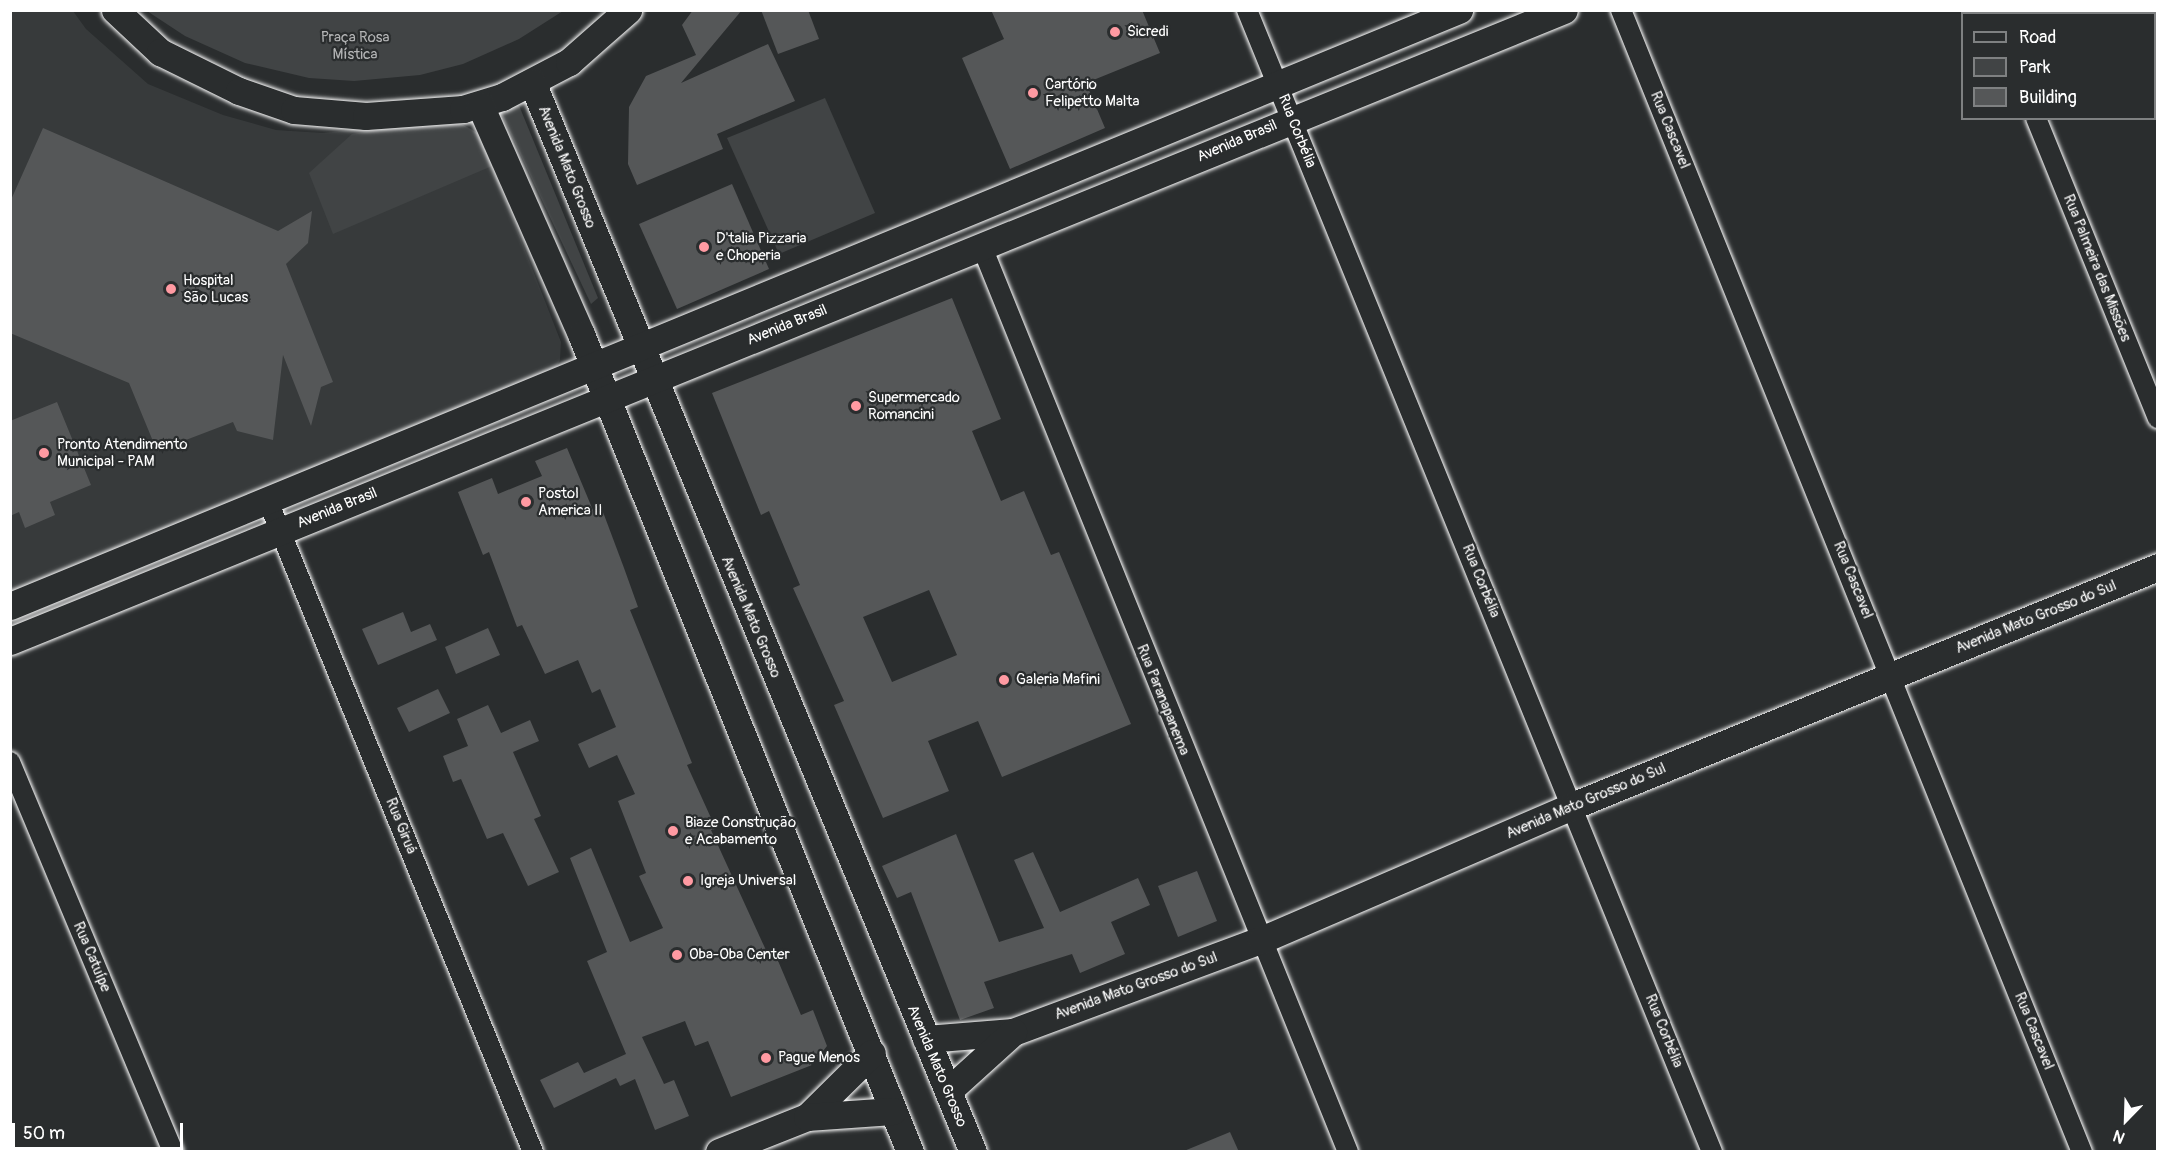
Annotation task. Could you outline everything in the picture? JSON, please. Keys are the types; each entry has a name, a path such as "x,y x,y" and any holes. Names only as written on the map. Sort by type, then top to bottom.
{"main road":[{"path":"115,10 160,52 240,91 294,110 366,116 480,105 532,82 569,62 628,10"},
{"path":"10,606 1459,10"},
{"name":"Avenida Brasil","path":"10,641 652,378 982,247 1293,118 1564,10"},
{"name":"Avenida Mato Grosso","path":"532,82 639,348 972,1152"},
{"path":"480,105 594,366 873,1053 910,1152"},
{"name":"Avenida Mato Grosso do Sul","path":"1013,1032 1261,940 1572,806 2157,567"},
{"path":"926,1039 1013,1032"},
{"path":"948,1091 1013,1032"},
{"path":"807,1117 873,1053"},
{"path":"718,1152 807,1117 893,1111"}],"street":[{"name":"Rua Corbélia","path":"1247,10 1713,1152"},
{"name":"Rua Cascavel","path":"1621,10 1892,676 2082,1152"},
{"name":"Rua Palmeira das Missões","path":"2037,120 2157,418"},
{"name":"Rua Paranapanema","path":"982,247 1348,1152"},
{"name":"Rua Giruá","path":"268,501 533,1152"},
{"name":"Rua Catuípe","path":"10,762 173,1152"}],"shaded area":[{"path":"11,11 73,11 86,29 148,84 223,115 276,130 322,133 441,121 468,127 477,133 492,166 561,342 560,360 556,367 11,593"}],"green space":[{"name":"Praça Rosa Mística","path":"147,11 563,11 519,39 463,64 420,75 354,81 309,78 245,63 185,36"},
{"path":"825,98 875,213 779,254 727,138"},
{"path":"518,103 598,298 591,304 499,109"},
{"path":"441,121 458,122 477,133 492,166 333,234 309,173 352,134"}],"building":[{"path":"693,10 742,10 681,83 768,44 795,101 717,134 723,149 637,185 628,164 629,107 646,76 696,55 682,25"},
{"path":"761,10 808,10 819,39 778,54"},
{"name":"Cartório Felipetto Malta","path":"991,10 1142,10 1160,53 1086,83 1105,128 1010,169 962,58 1004,39"},
{"name":"Hospital São Lucas","path":"43,128 278,231 312,211 308,243 286,264 333,382 321,387 311,426 283,355 273,440 237,431 233,422 157,451 129,383 10,333 10,202"},
{"name":"D'talia Pizzaria e Choperia","path":"732,184 769,269 677,309 639,224"},
{"path":"952,298 1001,419 972,431 1001,501 1024,491 1051,555 1059,552 1131,724 1002,777 978,721 928,741 949,791 883,818 834,705 844,701 793,588 800,585 769,511 761,515 712,393","holes":["929,590 957,655 892,682 863,617"]},
{"name":"Pronto Atendimento Municipal - PAM","path":"57,402 91,485 50,502 55,515 25,528 19,512 10,516 10,421"},
{"path":"567,448 595,515 603,512 638,607 630,610 692,763 687,765 716,829 711,830 770,959 776,956 801,1015 813,1010 827,1046 812,1065 731,1097 708,1041 695,1046 685,1021 642,1037 664,1084 674,1080 689,1116 655,1130 635,1079 620,1086 616,1078 554,1108 540,1080 578,1062 584,1073 626,1054 587,961 607,952 570,858 591,848 630,942 663,928 639,876 646,873 618,801 635,794 617,755 589,768 578,744 616,727 600,689 592,693 578,660 545,674 522,625 517,627 489,552 483,555 458,492 492,478 498,494 542,476 535,461"},
{"path":"403,612 411,632 430,624 437,640 378,665 362,629"},
{"path":"488,628 500,655 456,674 445,647"},
{"path":"438,689 450,713 409,732 397,708"},
{"path":"488,705 501,733 530,720 539,741 513,752 541,816 534,819 559,872 528,886 503,833 487,839 461,779 453,782 443,756 468,746 457,719"},
{"path":"956,834 999,942 1044,928 1014,860 1033,852 1060,912 1138,878 1150,905 1111,922 1125,954 1080,973 1072,954 984,982 994,1008 960,1020 911,892 897,898 882,866"},
{"path":"1197,871 1217,921 1178,937 1158,886"},
{"path":"1230,1132 1239,1152 1184,1152 1184,1151"}],"place":[{"name":"Sicredi","path":"1115,32"},
{"name":"Cartório Felipetto Malta","path":"1033,93"},
{"name":"D'talia Pizzaria e Choperia","path":"704,247"},
{"name":"Hospital São Lucas","path":"171,289"},
{"name":"Supermercado Romancini","path":"856,406"},
{"name":"Pronto Atendimento Municipal - PAM","path":"44,453"},
{"name":"Postol America II","path":"526,502"},
{"name":"Galeria Mafini","path":"1004,680"},
{"name":"Biaze Construção e Acabamento","path":"673,831"},
{"name":"Igreja Universal","path":"688,881"},
{"name":"Oba-Oba Center","path":"677,955"},
{"name":"Pague Menos","path":"766,1058"}]}
